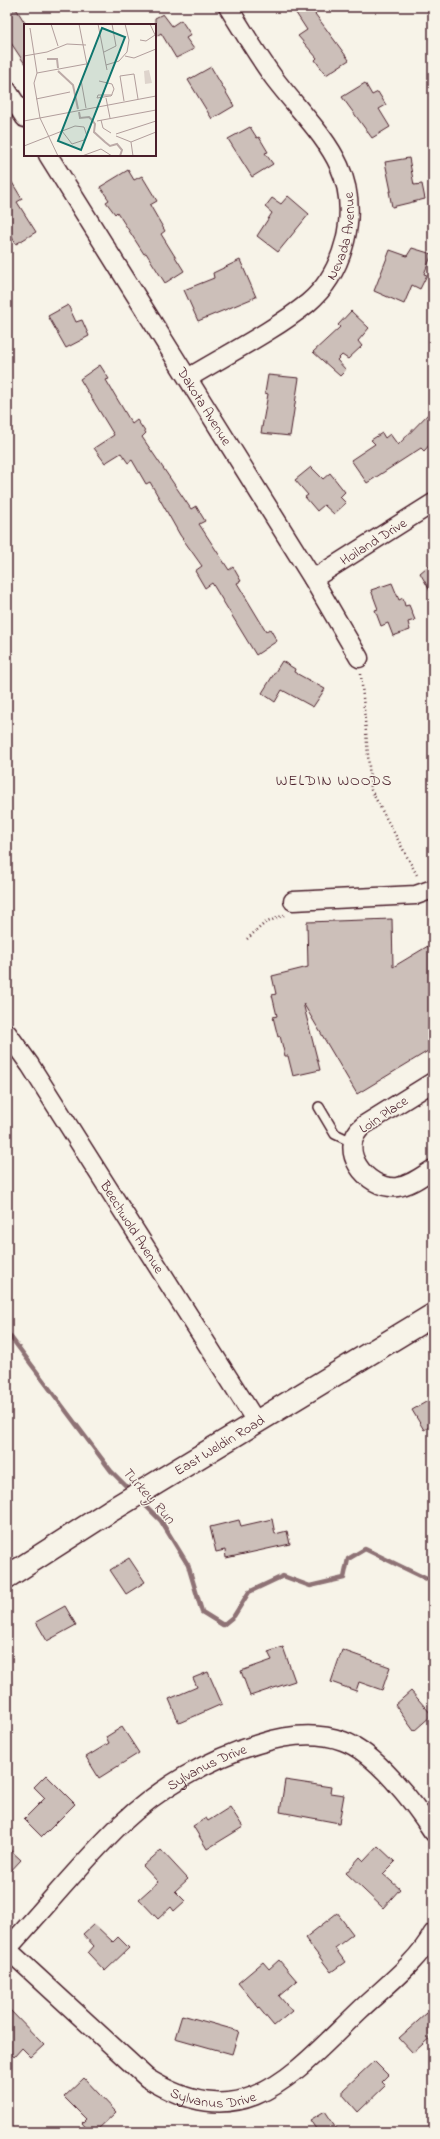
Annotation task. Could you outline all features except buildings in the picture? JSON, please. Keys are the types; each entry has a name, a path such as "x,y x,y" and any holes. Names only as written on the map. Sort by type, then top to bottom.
{"street":[{"name":"Nevada Avenue","path":"188,378 293,314 324,287 342,253 350,209 346,180 337,159 322,137 274,78 228,7"},
{"path":"7,90 24,116"},
{"name":"Dakota Avenue","path":"49,156 313,579 359,658"},
{"name":"Hoiland Drive","path":"313,579 433,503"},
{"path":"291,907 430,891"},
{"name":"Beechwold Avenue","path":"7,1033 30,1065 257,1423"},
{"name":"Loin Place","path":"433,1082 364,1125 355,1132 352,1142 352,1153 363,1173 373,1182 384,1186 396,1187 410,1184 433,1169"},
{"name":"East Weldin Road","path":"7,1577 110,1511 159,1483 433,1314"},
{"name":"Sylvanus Drive","path":"433,1832 421,1814 386,1772 369,1757 345,1741 321,1735 295,1735 269,1740 232,1752 187,1775 146,1803 121,1824 7,1949 147,2078 168,2092 184,2099 204,2104 224,2104 243,2102 259,2096 288,2079 404,1969 422,1950 433,1933"}],"lane":[{"path":"318,1107 335,1134 352,1142"}],"path":[{"path":"359,658 371,790 430,891"},
{"path":"247,938 265,923 291,907"}],"waterway":[{"name":"Turkey Run","path":"7,1332 111,1471 131,1491"},
{"name":"Turkey Run","path":"139,1499 161,1521 188,1565 202,1612 223,1625 234,1616 249,1592 283,1576 310,1586 344,1578 348,1559 365,1549 433,1582"}],"district":[{"name":"WELDIN WOODS","path":"334,780"}]}
